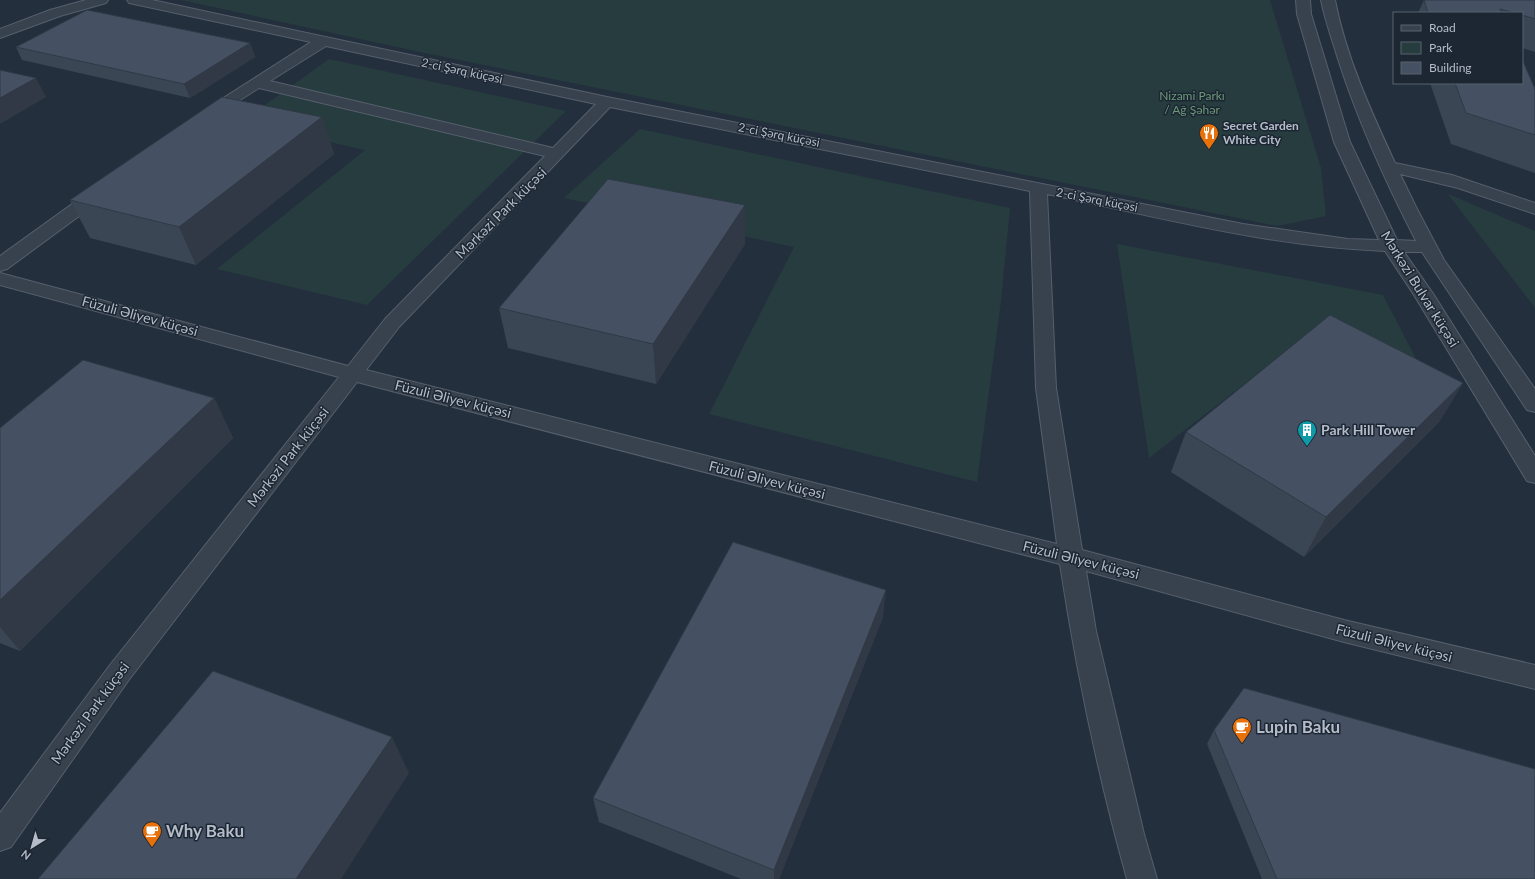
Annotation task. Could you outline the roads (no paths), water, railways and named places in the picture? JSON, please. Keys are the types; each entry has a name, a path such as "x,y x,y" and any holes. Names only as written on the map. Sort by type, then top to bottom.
{"street":[{"path":"0,34 55,13 101,0"},
{"name":"2-ci Şərq küçəsi","path":"134,0 323,42 608,102 924,164 1243,230 1348,244 1429,247"},
{"name":"Mərkəzi Bulvar küçəsi","path":"1303,0 1304,14 1342,142 1368,193 1372,206 1391,246 1424,295 1535,475"},
{"name":"Mərkəzi Bulvar küçəsi","path":"1328,0 1331,16 1358,98 1408,209 1435,260 1535,405"},
{"path":"193,125 323,42"},
{"path":"258,83 558,154"},
{"name":"Mərkəzi Park küçəsi","path":"0,838 119,673 392,323 608,102"},
{"path":"1390,167 1425,172 1455,180 1535,209"},
{"path":"0,265 109,186"},
{"path":"1038,188 1046,388 1071,557 1083,631 1130,834 1142,879"},
{"name":"Füzuli Əliyev küçəsi","path":"0,279 353,374 1071,557 1344,631 1535,677"}],"place":[{"name":"Secret Garden White City","path":"1209,150"},
{"name":"Park Hill Tower","path":"1307,447"},
{"name":"Lupin Baku","path":"1242,744"},
{"name":"Why Baku","path":"152,848"}],"park label":[{"name":"Nizami Parkı / Ağ Şəhər","path":"1192,103"}]}
